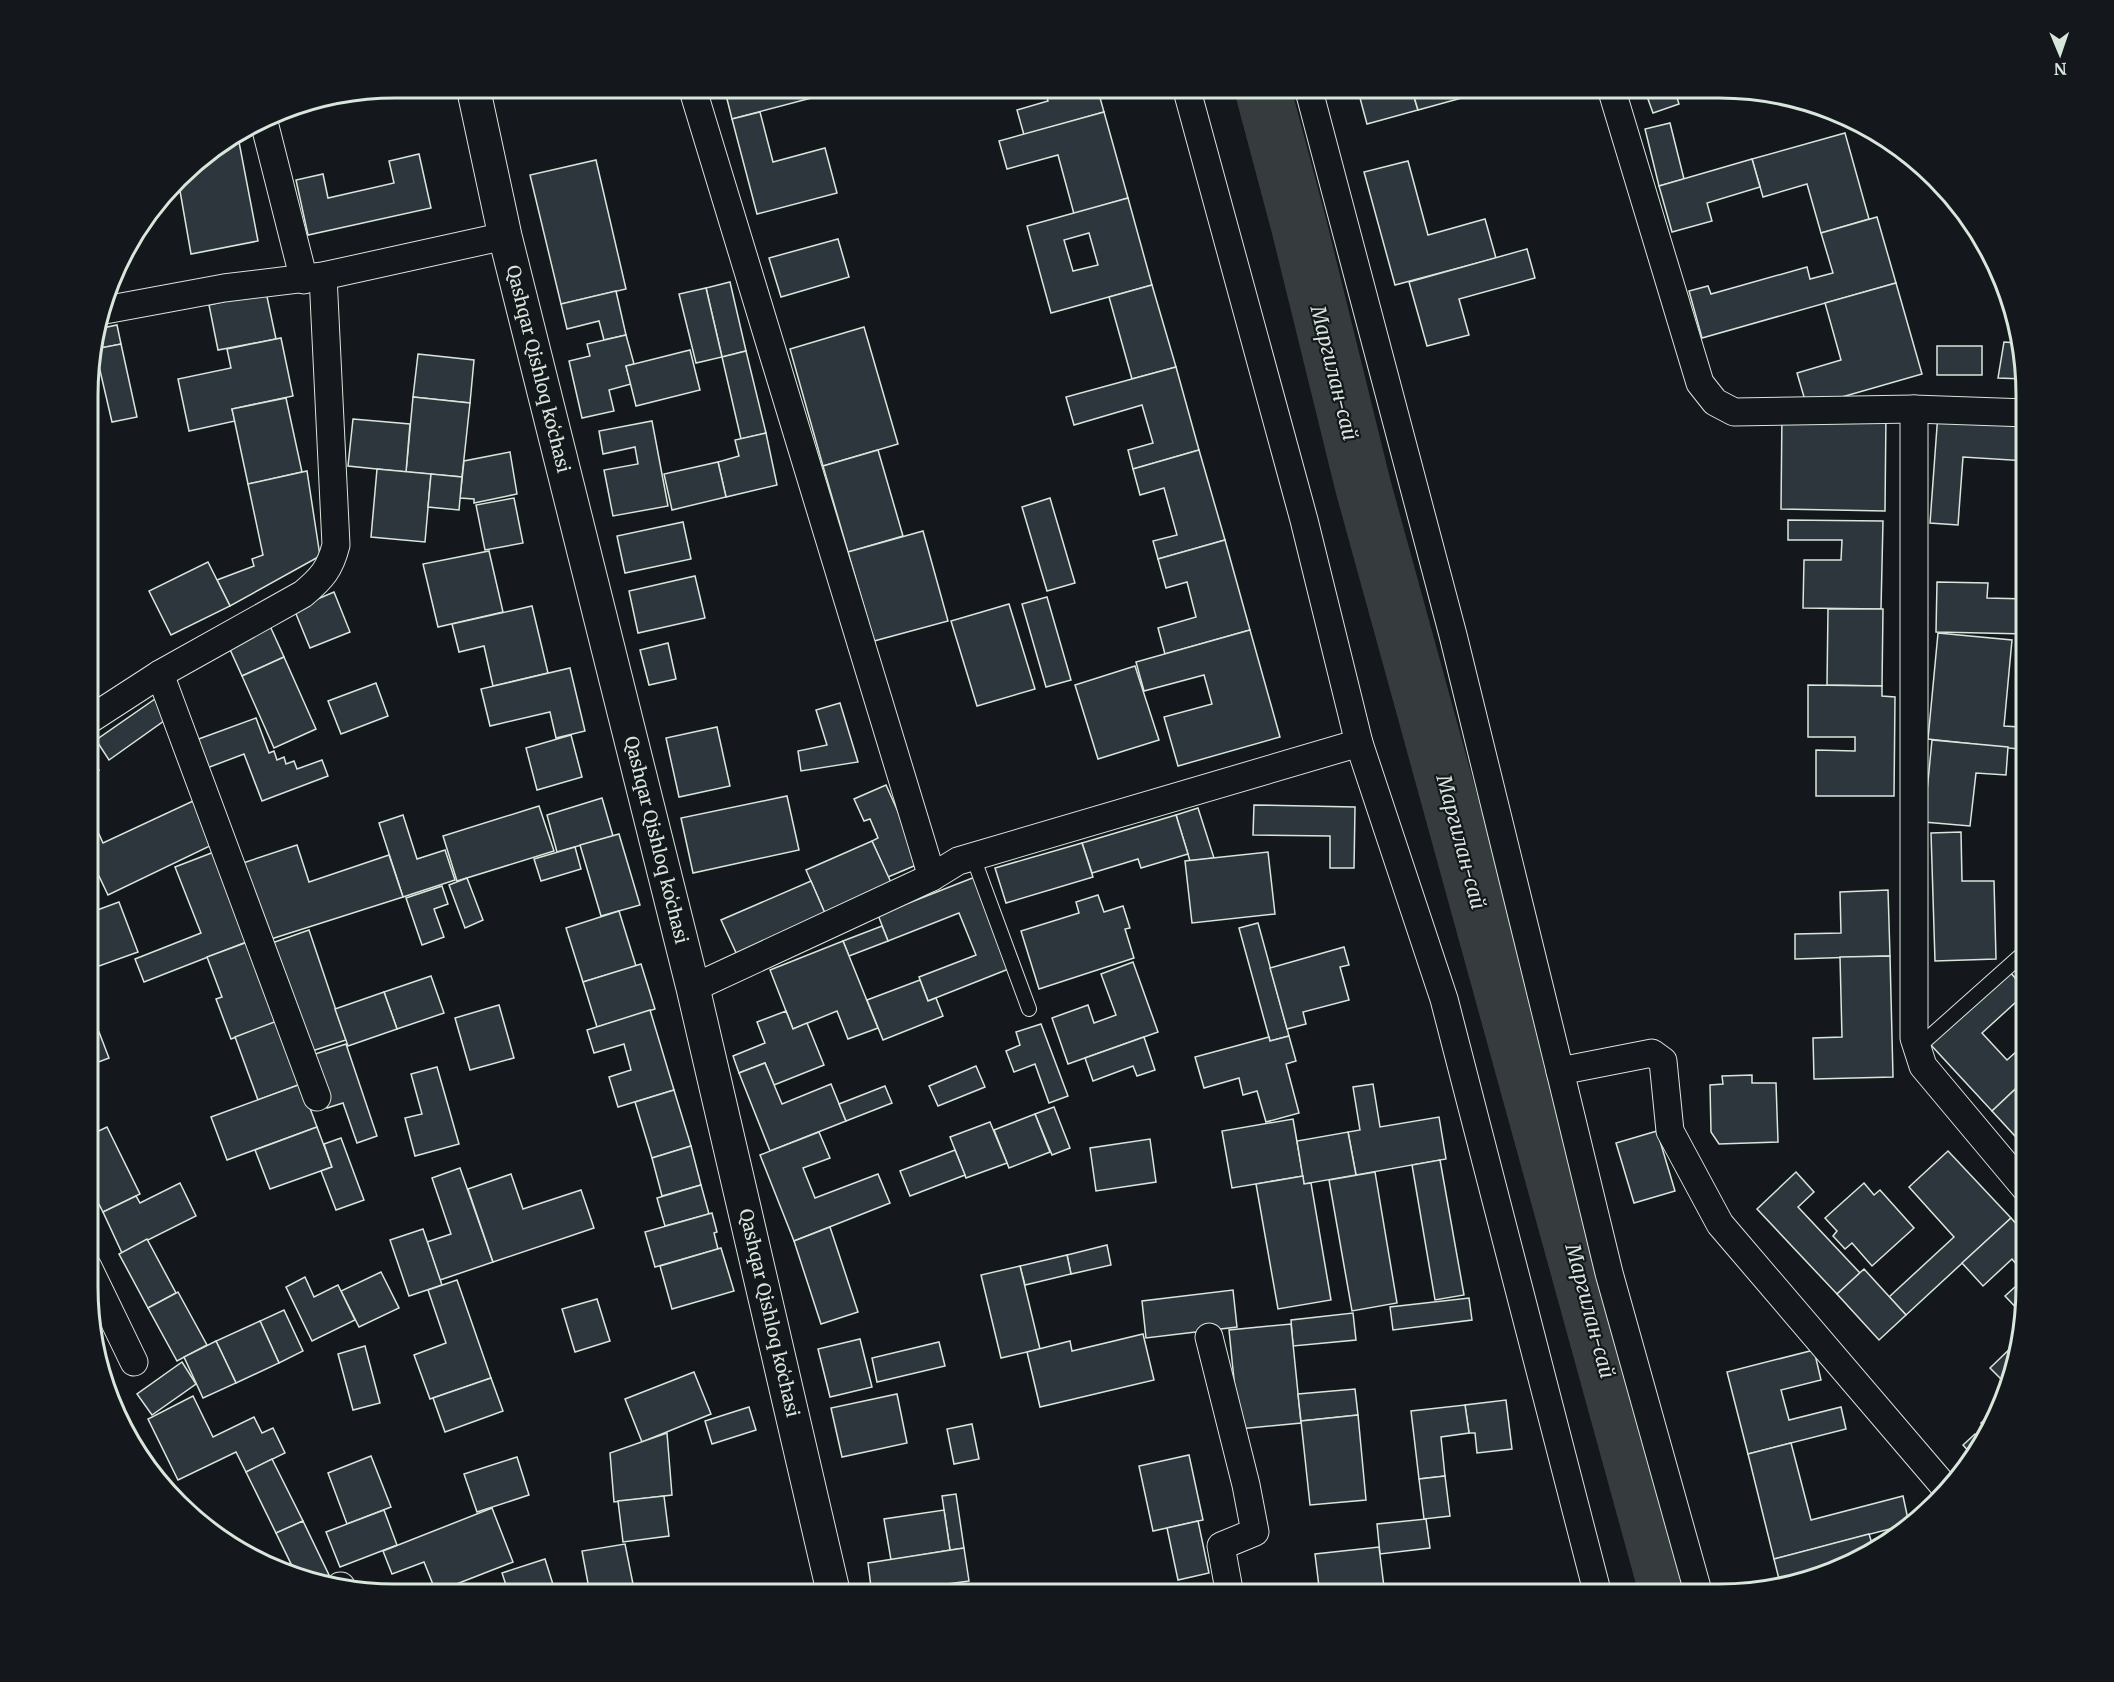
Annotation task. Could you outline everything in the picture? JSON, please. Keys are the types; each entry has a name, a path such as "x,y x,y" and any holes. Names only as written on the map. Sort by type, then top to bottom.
{"main road":[{"name":"Qashqar Qishloq koʻchasi","path":"475,97 505,237 693,988 831,1584"}],"street":[{"path":"695,97 932,877"},
{"path":"1189,97 1304,520 1359,743 1444,999 1596,1584"},
{"path":"1311,97 1453,635 1609,1273 1695,1584"},
{"path":"1614,97 1701,383 1715,402 1734,412 1914,409 2016,412"},
{"path":"98,714 160,674 303,594 320,580 331,564 336,545 313,278 266,127"},
{"path":"110,309 224,288 313,278 505,237"},
{"path":"1914,409 1914,1038 1923,1066 2016,1177"},
{"path":"160,674 317,1097"},
{"path":"693,988 932,877 958,861 1359,743"},
{"path":"1560,1071 1652,1053 1663,1061 1670,1131 1720,1224 1942,1484"},
{"path":"98,1288 134,1362"},
{"path":"1209,1337 1246,1485 1255,1532 1221,1546 1228,1584"}],"lane":[{"path":"973,856 1029,1009"},
{"path":"1917,1048 2016,960"}],"building":[{"path":"726,97 815,97 732,119"},
{"path":"1047,97 1100,97 1104,112 1024,135 1017,110 1048,101"},
{"path":"1360,97 1414,97 1418,110 1367,124"},
{"path":"1414,97 1465,97 1418,110"},
{"path":"1647,97 1677,97 1679,104 1653,113"},
{"path":"760,112 773,162 825,148 837,193 757,214 732,119"},
{"path":"1104,112 1128,198 1074,214 1058,155 1007,169 999,141"},
{"path":"1670,123 1684,179 1659,186 1645,129"},
{"path":"1845,133 1869,219 1821,233 1807,184 1763,197 1752,159"},
{"path":"239,142 258,241 191,254 180,190 199,171"},
{"path":"419,154 431,208 308,235 296,180 323,174 328,198 394,183 389,161"},
{"path":"1752,159 1760,187 1707,203 1712,221 1672,232 1659,186"},
{"path":"596,160 626,289 561,304 530,175"},
{"path":"1408,161 1428,235 1485,219 1496,258 1395,285 1364,172"},
{"path":"1128,198 1152,285 1051,313 1027,226","holes":["1089,233 1098,265 1073,271 1064,240"]},
{"path":"1877,217 1896,283 1702,338 1689,291 1708,286 1711,294 1807,267 1810,279 1833,273 1821,233"},
{"path":"838,239 849,277 781,297 769,258"},
{"path":"1527,249 1535,278 1459,299 1469,335 1427,346 1409,282"},
{"path":"730,282 746,351 722,357 706,288"},
{"path":"1896,283 1922,374 1807,407 1797,373 1841,360 1825,303"},
{"path":"1152,285 1176,367 1132,379 1109,297"},
{"path":"706,288 722,357 696,363 679,294"},
{"path":"616,291 626,335 604,340 599,321 567,329 561,304"},
{"path":"266,292 276,339 218,350 209,305"},
{"path":"117,325 121,344 101,348 106,327"},
{"path":"864,327 898,444 823,466 790,349"},
{"path":"626,335 634,364 626,366 631,384 609,390 614,411 582,418 569,361 590,356 587,344"},
{"path":"281,338 293,396 232,409 235,421 189,431 178,379 231,368 227,349"},
{"path":"2004,342 2012,343 2016,379 1998,378"},
{"path":"121,344 137,417 112,422 99,366 101,348"},
{"path":"1937,346 1982,346 1982,375 1937,375"},
{"path":"690,350 700,390 636,406 626,366"},
{"path":"746,351 766,433 741,439 722,357"},
{"path":"418,354 474,360 470,403 413,397"},
{"path":"1176,367 1199,450 1133,469 1128,450 1153,443 1142,405 1074,425 1066,397"},
{"path":"413,397 470,403 462,477 406,472"},
{"path":"286,398 302,472 248,484 232,409"},
{"path":"1782,412 1886,413 1885,511 1781,509"},
{"path":"1938,413 2016,418 2016,460 1963,457 1958,525 1930,523"},
{"path":"353,419 410,424 406,472 348,466"},
{"path":"652,421 668,506 613,516 604,470 638,464 635,447 603,454 599,431"},
{"path":"766,433 777,485 726,497 718,462 739,456 735,440"},
{"path":"878,450 903,536 848,552 823,466"},
{"path":"1199,450 1225,540 1158,559 1153,541 1177,535 1164,488 1140,495 1133,469"},
{"path":"510,452 517,494 474,503 474,499 460,498 464,461"},
{"path":"718,462 726,497 672,510 664,474"},
{"path":"377,469 431,474 425,542 371,537"},
{"path":"307,471 320,556 230,606 217,580 254,566 252,559 263,555 248,484"},
{"path":"431,474 462,477 459,510 428,507"},
{"path":"514,498 523,543 485,550 476,505"},
{"path":"1050,498 1075,583 1047,591 1022,507"},
{"path":"1788,520 1883,521 1881,609 1803,608 1804,560 1841,560 1842,540 1788,540"},
{"path":"683,522 691,559 625,573 617,536"},
{"path":"923,531 948,621 874,641 848,552"},
{"path":"1225,540 1250,630 1165,654 1158,628 1196,617 1187,582 1166,588 1158,559"},
{"path":"489,551 503,612 438,627 423,564"},
{"path":"208,562 230,606 171,635 149,591"},
{"path":"695,576 705,618 638,633 629,591"},
{"path":"1937,582 1988,583 1987,598 2016,599 2016,634 1936,632"},
{"path":"334,592 350,632 310,648 294,609"},
{"path":"1047,597 1071,680 1046,687 1022,604"},
{"path":"1009,604 1035,689 977,706 951,621"},
{"path":"532,606 548,673 493,686 484,646 459,652 452,624"},
{"path":"1828,609 1883,609 1882,686 1827,685"},
{"path":"270,626 284,657 242,676 228,645"},
{"path":"1250,630 1280,737 1178,766 1164,717 1212,704 1204,675 1144,691 1136,662"},
{"path":"1938,633 2012,640 2004,726 2016,727 2016,749 1928,739"},
{"path":"668,643 676,679 649,685 640,650"},
{"path":"284,657 316,729 274,748 242,676"},
{"path":"1135,666 1159,740 1098,759 1075,685"},
{"path":"570,668 585,731 556,738 550,712 490,726 481,689"},
{"path":"376,683 388,716 341,734 328,701"},
{"path":"1808,685 1882,686 1882,696 1895,697 1894,796 1816,796 1816,750 1855,751 1855,737 1808,737"},
{"path":"155,699 168,718 109,760 98,743 98,739"},
{"path":"840,703 858,762 801,771 798,751 827,745 816,710"},
{"path":"256,718 269,753 274,751 277,760 284,757 286,764 294,761 297,769 322,760 328,776 262,801 244,754 207,768 196,740"},
{"path":"717,727 730,786 679,797 666,738"},
{"path":"571,735 582,777 537,790 526,748"},
{"path":"1932,740 2008,747 2006,775 1976,773 1970,826 1924,822"},
{"path":"886,785 921,863 888,877 872,841 878,838 870,819 864,821 854,799"},
{"path":"787,796 799,850 693,873 681,818"},
{"path":"602,798 613,836 557,852 547,815"},
{"path":"193,801 214,844 108,895 98,874 98,832 103,843"},
{"path":"1254,805 1355,807 1354,868 1330,868 1330,836 1253,835"},
{"path":"539,806 554,851 457,881 443,836"},
{"path":"1198,808 1214,858 1190,861 1176,815"},
{"path":"403,815 417,859 445,850 455,880 403,897 379,823"},
{"path":"1176,815 1188,854 1141,868 1138,859 1092,873 1082,843"},
{"path":"1961,832 1962,881 1994,881 1996,959 1935,961 1931,833"},
{"path":"619,834 640,905 601,916 580,845"},
{"path":"872,841 894,889 827,918 806,870"},
{"path":"1082,843 1093,877 1006,903 995,868"},
{"path":"297,845 309,882 389,855 403,897 268,940 243,863"},
{"path":"575,847 581,869 541,881 534,859"},
{"path":"214,852 249,941 144,982 135,959 201,933 175,867"},
{"path":"1268,852 1275,914 1192,923 1185,861"},
{"path":"975,877 1011,968 928,1001 919,977 976,955 959,913 888,941 878,915"},
{"path":"467,878 483,920 465,928 449,885"},
{"path":"811,881 827,918 738,957 721,920"},
{"path":"442,886 448,904 434,909 444,937 422,945 406,898"},
{"path":"1888,890 1890,956 1795,959 1795,934 1841,933 1840,892"},
{"path":"1098,895 1104,912 1123,906 1130,928 1125,929 1134,958 1039,989 1021,931 1079,913 1076,902"},
{"path":"119,902 138,952 98,966 98,910"},
{"path":"619,911 636,966 583,982 566,928"},
{"path":"1258,923 1289,1036 1270,1041 1239,928"},
{"path":"882,926 888,941 849,956 843,941"},
{"path":"309,930 346,1040 312,1051 269,944"},
{"path":"253,940 283,1020 231,1039 216,999 222,997 207,957"},
{"path":"843,941 878,1028 848,1039 837,1011 793,1029 770,970"},
{"path":"1344,947 1349,965 1340,967 1349,1000 1303,1012 1306,1024 1287,1029 1270,968"},
{"path":"1890,956 1893,1077 1814,1079 1813,1038 1842,1037 1840,957"},
{"path":"1133,962 1158,1032 1068,1064 1052,1018 1088,1005 1094,1023 1116,1015 1101,974"},
{"path":"641,964 655,1009 597,1027 583,982"},
{"path":"2010,972 2016,979 2016,1002 1982,1033 2007,1060 2016,1052 2016,1088 1992,1111 1930,1044"},
{"path":"431,976 444,1013 397,1029 384,992"},
{"path":"920,980 928,1001 936,998 943,1016 883,1040 867,1000"},
{"path":"384,992 397,1029 348,1046 335,1009"},
{"path":"499,1005 514,1058 470,1070 455,1018"},
{"path":"650,1010 674,1090 618,1107 609,1077 631,1070 624,1044 594,1053 587,1030"},
{"path":"786,1011 793,1029 807,1023 824,1065 774,1085 765,1063 739,1073 733,1056 765,1043 757,1022"},
{"path":"277,1021 301,1084 258,1100 235,1037"},
{"path":"1041,1024 1068,1096 1049,1103 1035,1064 1014,1072 1006,1051 1020,1045 1016,1032"},
{"path":"98,1032 109,1058 98,1062"},
{"path":"1289,1036 1296,1061 1286,1064 1299,1113 1266,1122 1257,1091 1243,1095 1239,1078 1204,1088 1195,1057 1269,1037 1270,1041"},
{"path":"1144,1037 1155,1070 1137,1076 1133,1066 1093,1081 1085,1058"},
{"path":"346,1044 377,1136 357,1143 343,1103 327,1108 309,1056"},
{"path":"765,1063 782,1104 831,1084 846,1121 770,1151 739,1073"},
{"path":"976,1066 985,1087 938,1106 929,1086"},
{"path":"437,1067 459,1144 415,1156 405,1118 422,1114 411,1074"},
{"path":"1752,1075 1752,1083 1776,1083 1778,1142 1719,1144 1711,1132 1710,1085 1723,1084 1722,1076"},
{"path":"301,1084 317,1127 227,1160 211,1117"},
{"path":"1373,1084 1380,1127 1439,1117 1446,1159 1356,1175 1348,1132 1360,1130 1353,1087"},
{"path":"885,1086 892,1103 846,1121 839,1104"},
{"path":"2016,1088 2016,1137 1992,1111"},
{"path":"674,1090 691,1146 652,1158 635,1102"},
{"path":"1054,1107 1070,1148 1052,1155 1035,1114"},
{"path":"1035,1114 1050,1152 1009,1168 994,1130"},
{"path":"1293,1119 1303,1176 1232,1188 1222,1131"},
{"path":"990,1122 1007,1163 966,1178 950,1137"},
{"path":"107,1127 140,1194 103,1212 98,1202 98,1131"},
{"path":"317,1127 332,1167 270,1189 255,1150"},
{"path":"1657,1131 1675,1191 1634,1203 1616,1143"},
{"path":"819,1132 830,1158 803,1168 815,1198 878,1174 890,1203 794,1241 760,1155"},
{"path":"1348,1132 1356,1175 1304,1184 1297,1141"},
{"path":"341,1138 364,1200 336,1210 321,1171 332,1167 324,1144"},
{"path":"1150,1139 1156,1182 1096,1191 1090,1148"},
{"path":"691,1146 701,1185 662,1196 652,1158"},
{"path":"955,1150 965,1175 910,1196 900,1171"},
{"path":"1948,1151 2011,1218 1906,1315 1889,1297 1954,1237 1909,1187"},
{"path":"1440,1160 1464,1295 1435,1300 1412,1165"},
{"path":"460,1168 493,1262 440,1280 427,1242 451,1234 432,1178"},
{"path":"1375,1172 1397,1303 1352,1311 1329,1180"},
{"path":"1796,1172 1814,1192 1798,1207 1860,1273 1837,1294 1757,1209"},
{"path":"511,1174 523,1209 581,1190 594,1228 493,1262 468,1189"},
{"path":"1303,1176 1304,1184 1311,1183 1331,1300 1278,1309 1256,1184"},
{"path":"180,1183 196,1216 122,1253 103,1212 136,1196 140,1203"},
{"path":"1864,1183 1874,1195 1880,1190 1914,1228 1872,1266 1852,1243 1845,1249 1833,1236 1837,1231 1825,1218"},
{"path":"701,1185 709,1214 665,1226 657,1198"},
{"path":"712,1213 717,1232 714,1233 718,1249 655,1267 645,1232"},
{"path":"2011,1218 2016,1224 2016,1264 2012,1259 1983,1286 1962,1263"},
{"path":"830,1227 858,1312 821,1324 794,1241"},
{"path":"423,1229 442,1285 409,1296 390,1240"},
{"path":"147,1239 176,1293 148,1308 119,1254"},
{"path":"1107,1245 1111,1265 1071,1274 1067,1255"},
{"path":"721,1248 734,1291 672,1309 660,1266"},
{"path":"1067,1255 1071,1274 1025,1285 1020,1266"},
{"path":"1020,1266 1040,1349 1001,1358 981,1275"},
{"path":"1864,1269 1906,1315 1879,1340 1837,1294"},
{"path":"381,1272 399,1308 359,1327 341,1291"},
{"path":"305,1277 314,1297 338,1285 355,1320 312,1341 286,1287"},
{"path":"457,1280 491,1378 430,1399 414,1355 446,1343 428,1290"},
{"path":"2016,1286 2016,1308 2005,1296"},
{"path":"1233,1290 1237,1327 1146,1338 1142,1301"},
{"path":"178,1292 207,1345 177,1361 148,1308"},
{"path":"1469,1298 1472,1320 1393,1330 1390,1307"},
{"path":"597,1299 610,1341 575,1352 562,1309"},
{"path":"284,1310 303,1351 279,1363 260,1321"},
{"path":"1353,1313 1356,1340 1293,1346 1291,1320"},
{"path":"260,1321 279,1363 236,1383 216,1341"},
{"path":"1291,1324 1301,1423 1239,1429 1229,1330"},
{"path":"1143,1334 1154,1380 1040,1407 1027,1352 1070,1341 1072,1351"},
{"path":"860,1339 872,1387 830,1397 818,1349"},
{"path":"216,1341 236,1383 203,1398 184,1357"},
{"path":"939,1342 945,1366 877,1382 872,1358"},
{"path":"365,1346 380,1403 353,1410 338,1354"},
{"path":"2010,1349 2002,1380 1990,1368"},
{"path":"1814,1350 1821,1380 1781,1390 1789,1420 1841,1407 1846,1429 1748,1454 1727,1372"},
{"path":"182,1362 196,1384 152,1415 137,1394"},
{"path":"694,1372 711,1414 642,1442 625,1399"},
{"path":"491,1378 503,1411 445,1432 433,1398"},
{"path":"1355,1389 1358,1415 1301,1421 1298,1394"},
{"path":"897,1394 907,1443 842,1457 831,1408"},
{"path":"193,1396 213,1437 254,1417 262,1433 273,1428 285,1453 246,1472 236,1452 178,1480 148,1419"},
{"path":"1506,1400 1512,1449 1477,1453 1475,1433 1469,1433 1465,1405"},
{"path":"1465,1405 1469,1433 1441,1437 1445,1476 1419,1479 1411,1411"},
{"path":"749,1407 756,1430 712,1444 705,1421"},
{"path":"1358,1415 1366,1500 1310,1505 1301,1421"},
{"path":"972,1424 979,1459 954,1464 947,1429"},
{"path":"667,1433 672,1495 614,1502 610,1453"},
{"path":"1975,1434 1977,1436 1967,1450 1963,1445"},
{"path":"1791,1443 1811,1520 1903,1496 1908,1517 1892,1528 1774,1559 1748,1454"},
{"path":"1189,1455 1203,1520 1153,1531 1139,1466"},
{"path":"371,1456 391,1507 347,1524 328,1473"},
{"path":"517,1457 529,1495 477,1512 464,1474"},
{"path":"272,1459 303,1521 276,1533 246,1472"},
{"path":"1445,1476 1450,1516 1424,1519 1419,1479"},
{"path":"956,1494 964,1548 950,1550 942,1496"},
{"path":"664,1496 669,1536 623,1542 618,1501"},
{"path":"492,1508 513,1562 457,1584 433,1584 424,1562 392,1574 383,1551"},
{"path":"384,1510 397,1545 340,1567 326,1532"},
{"path":"944,1510 950,1550 891,1560 884,1519"},
{"path":"1426,1519 1430,1548 1380,1554 1377,1524"},
{"path":"303,1521 329,1575 292,1566 276,1533"},
{"path":"1198,1521 1209,1573 1178,1580 1167,1528"},
{"path":"1869,1534 1872,1542 1815,1569 1779,1579 1774,1559"},
{"path":"625,1544 633,1584 588,1584 582,1551"},
{"path":"1379,1547 1384,1584 1319,1584 1315,1554"},
{"path":"964,1548 969,1581 947,1584 871,1584 868,1563"},
{"path":"545,1559 553,1584 506,1584 502,1573"}],"waterway":[{"name":"Маргилан-сай","path":"1265,97 1363,486 1665,1584"}]}
